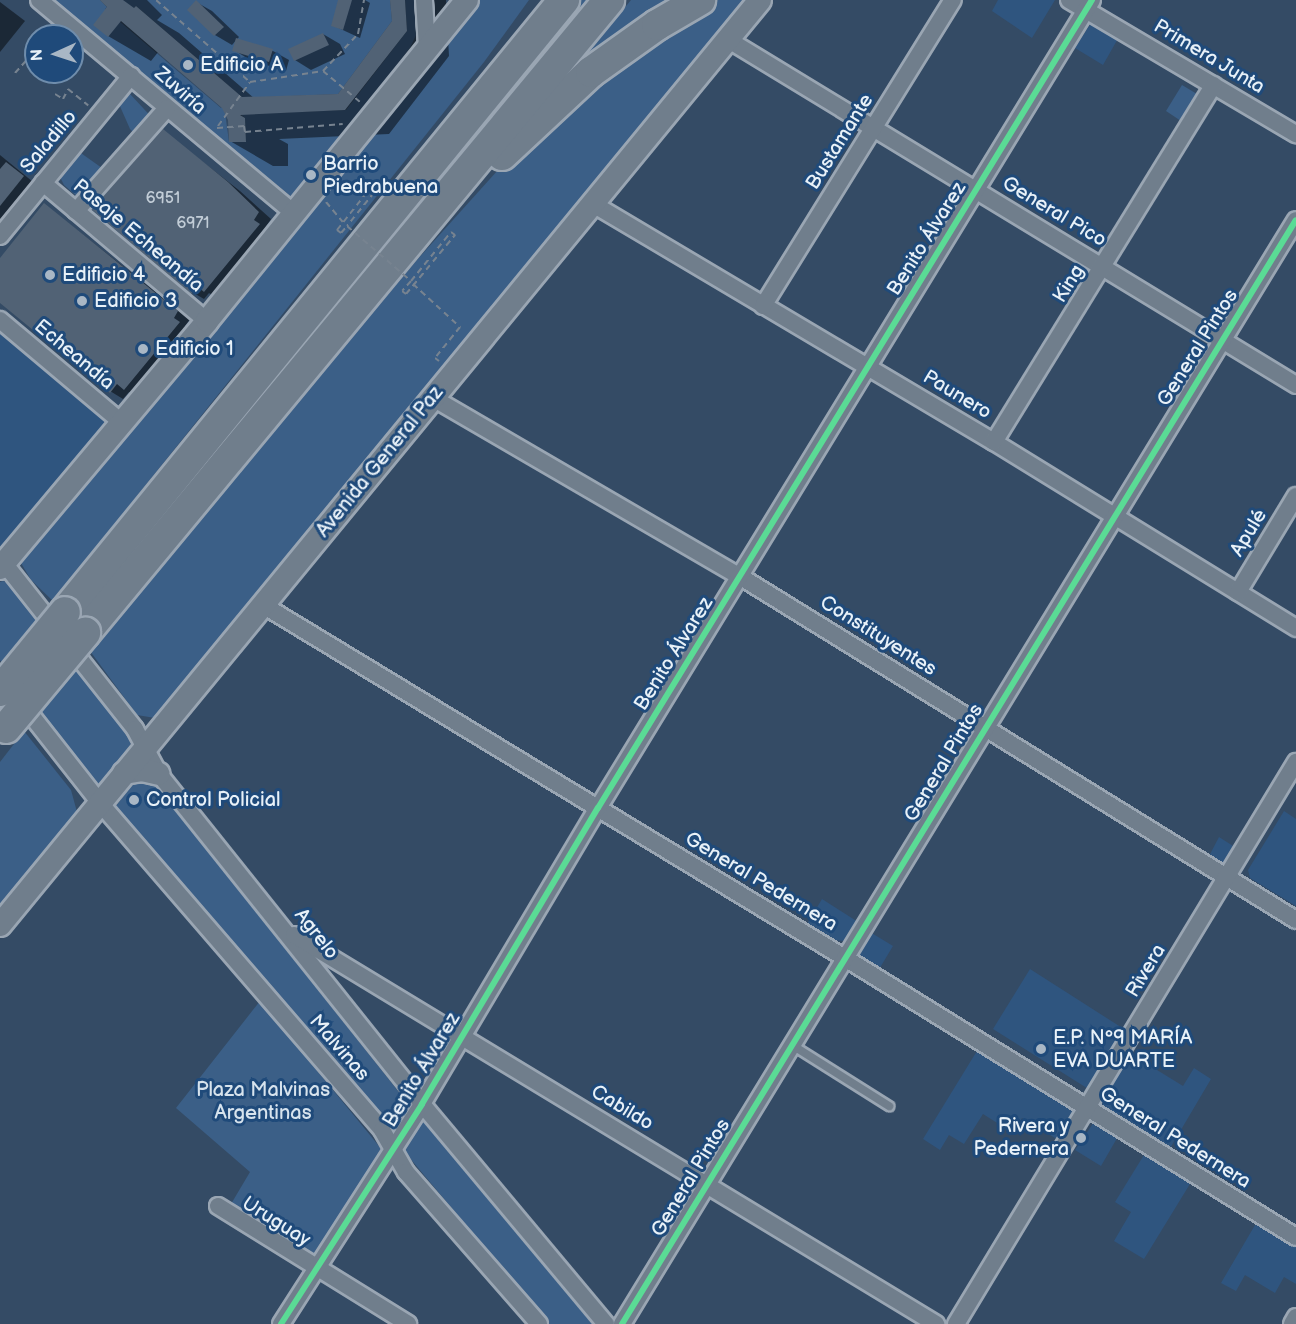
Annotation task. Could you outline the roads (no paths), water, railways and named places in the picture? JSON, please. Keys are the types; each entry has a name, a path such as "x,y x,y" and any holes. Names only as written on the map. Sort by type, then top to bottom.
{"highway":[{"path":"435,157 539,0"},
{"path":"3,731 75,623 435,157 564,0"},
{"path":"0,691 75,623 418,232 609,0"},
{"path":"418,232 591,72 657,26 700,0"}],"street":[{"name":"Zuviría","path":"39,0 295,214"},
{"path":"424,0 427,48"},
{"path":"2,565 295,214 466,0"},
{"name":"Avenida General Paz","path":"0,925 760,0"},
{"name":"Bustamante","path":"763,306 953,0"},
{"name":"Primera Junta","path":"1069,0 1090,4 1214,85 1296,134"},
{"name":"Benito Álvarez","path":"281,1324 422,1104 598,808 1090,4"},
{"name":"General Pico","path":"727,39 873,130 978,190 1296,385"},
{"name":"Saladillo","path":"0,236 131,76"},
{"name":"King","path":"994,442 1104,267 1214,85"},
{"path":"76,211 167,108"},
{"name":"Pasaje Echeandía","path":"43,183 207,321"},
{"name":"Paunero","path":"593,204 994,442 1296,628"},
{"name":"General Pintos","path":"622,1324 1296,220"},
{"name":"Echeandía","path":"0,320 121,422"},
{"name":"Constituyentes","path":"433,398 741,577 1296,920"},
{"name":"Apulé","path":"1238,592 1296,496"},
{"name":"Agrelo","path":"2,565 135,729 159,774 286,930 422,1104 606,1324"},
{"name":"General Pedernera","path":"263,605 845,958 1296,1237"},
{"name":"Malvinas","path":"0,676 100,803 382,1130 406,1172 539,1324"},
{"name":"Rivera","path":"956,1324 1296,762"},
{"path":"124,773 142,770 159,774"},
{"name":"Cabildo","path":"286,930 936,1324"},
{"name":"Uruguay","path":"218,1206 408,1324"},
{"path":"1292,1324 1296,1317"}],"lane":[{"path":"792,1044 889,1106"}],"place":[{"name":"Edificio A","path":"188,65"},
{"name":"Barrio Piedrabuena","path":"311,175"},
{"name":"Edificio 4","path":"50,275"},
{"name":"Edificio 3","path":"82,301"},
{"name":"Edificio 1","path":"143,349"},
{"name":"Control Policial","path":"134,800"},
{"name":"E.P. Nº9 MARÍA EVA DUARTE","path":"1041,1049"},
{"name":"Rivera y Pedernera","path":"1081,1138"}],"park label":[{"name":"Plaza Malvinas Argentinas","path":"263,1102"}]}
